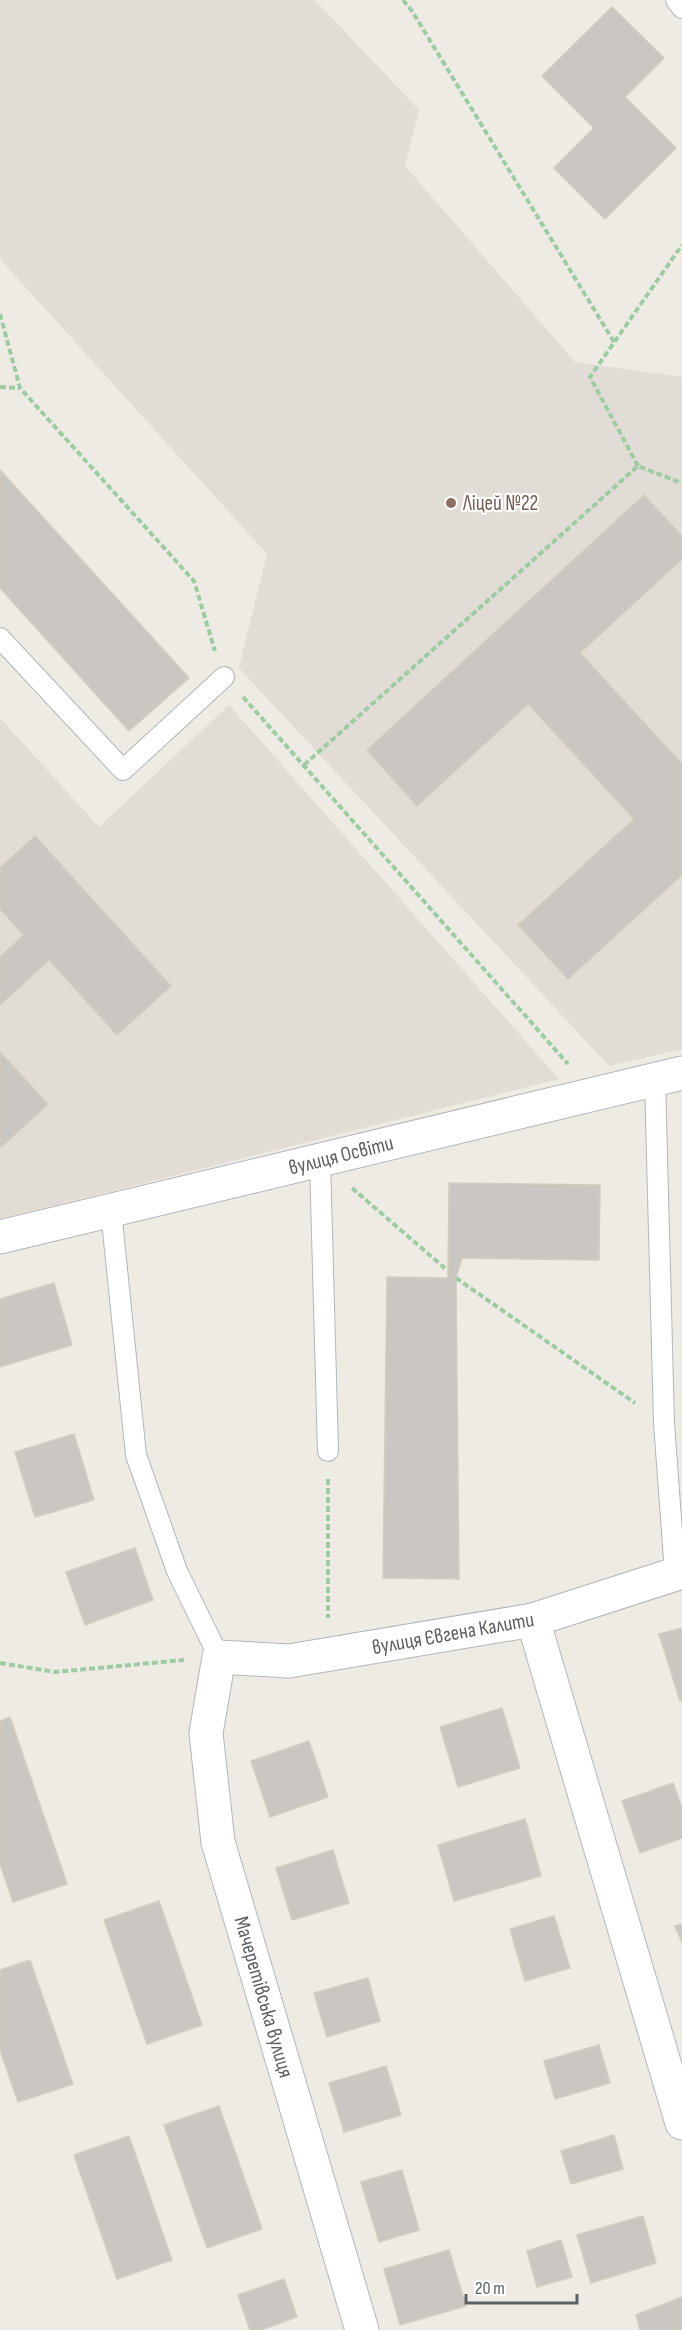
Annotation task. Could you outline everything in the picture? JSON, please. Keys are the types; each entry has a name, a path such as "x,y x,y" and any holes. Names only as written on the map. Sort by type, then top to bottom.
{"street":[{"name":"вулиця Освіти","path":"0,1237 669,1076"},
{"name":"вулиця Євгена Калити","path":"219,1657 289,1661 533,1620 679,1572"},
{"path":"533,1620 682,2123"},
{"name":"Мачеретівська вулиця","path":"219,1657 206,1734 218,1842 362,2330"}],"lane":[{"path":"676,0 682,8"},
{"path":"0,638 123,770 224,677"},
{"path":"669,1076 664,1423 679,1572"},
{"path":"320,1160 328,1451"},
{"path":"111,1211 136,1455 177,1571 219,1657"}],"path":[{"path":"403,0 412,11 614,342"},
{"path":"682,245 590,376 638,466 682,483"},
{"path":"0,314 20,388 194,581 224,677 594,1094"},
{"path":"0,387 20,388"},
{"path":"304,765 638,466"},
{"path":"320,1160 447,1270"},
{"path":"456,1278 664,1423"},
{"path":"328,1451 328,1655"},
{"path":"0,1663 56,1672 219,1657"}],"shaded area":[{"name":"Ліцей №22","path":"0,0 315,0 419,110 405,166 575,362 682,377 682,1049 609,1066 239,668 267,554 0,259"},
{"path":"229,705 559,1079 0,1219 0,718 99,827"}],"building":[{"path":"612,7 664,58 625,97 676,148 605,219 554,168 594,128 542,76"},
{"path":"0,470 189,678 129,731 0,588"},
{"path":"644,495 682,536 682,559 580,653 682,764 682,875 568,979 518,925 634,819 528,704 417,806 367,750"},
{"path":"35,836 171,986 117,1035 49,960 0,1005 0,957 24,935 0,909 0,868"},
{"path":"0,1052 48,1104 0,1148"},
{"path":"449,1183 600,1185 599,1260 462,1258 456,1278 459,1579 383,1578 387,1277 448,1278"},
{"path":"54,1283 72,1345 0,1367 0,1299"},
{"path":"74,1434 94,1500 35,1517 15,1452"},
{"path":"135,1548 153,1600 85,1625 66,1572"},
{"path":"682,1628 682,1700 680,1701 659,1634"},
{"path":"502,1708 520,1768 458,1787 440,1727"},
{"path":"10,1717 67,1884 13,1902 0,1864 0,1721"},
{"path":"309,1741 328,1797 270,1817 251,1761"},
{"path":"673,1783 682,1808 682,1838 640,1853 622,1801"},
{"path":"525,1819 541,1876 454,1901 438,1845"},
{"path":"333,1850 349,1903 292,1920 276,1868"},
{"path":"159,1901 202,2025 147,2044 104,1920"},
{"path":"554,1916 570,1968 525,1981 510,1929"},
{"path":"682,1924 682,1943 675,1926"},
{"path":"30,1960 73,2084 18,2102 0,2050 0,1970"},
{"path":"368,1978 380,2021 327,2037 314,1993"},
{"path":"599,2045 610,2083 555,2099 544,2061"},
{"path":"386,2066 401,2115 344,2132 329,2083"},
{"path":"219,2106 262,2229 207,2248 164,2125"},
{"path":"614,2135 623,2169 571,2184 561,2151"},
{"path":"129,2136 172,2260 117,2279 74,2155"},
{"path":"402,2170 419,2230 379,2242 361,2182"},
{"path":"643,2216 656,2263 591,2283 577,2235"},
{"path":"561,2240 572,2277 537,2287 527,2251"},
{"path":"449,2250 466,2306 400,2325 384,2269"},
{"path":"284,2279 297,2317 261,2330 250,2330 238,2295"},
{"path":"682,2297 682,2330 640,2330 636,2315"}],"place":[{"name":"Ліцей №22","path":"451,503"}]}
